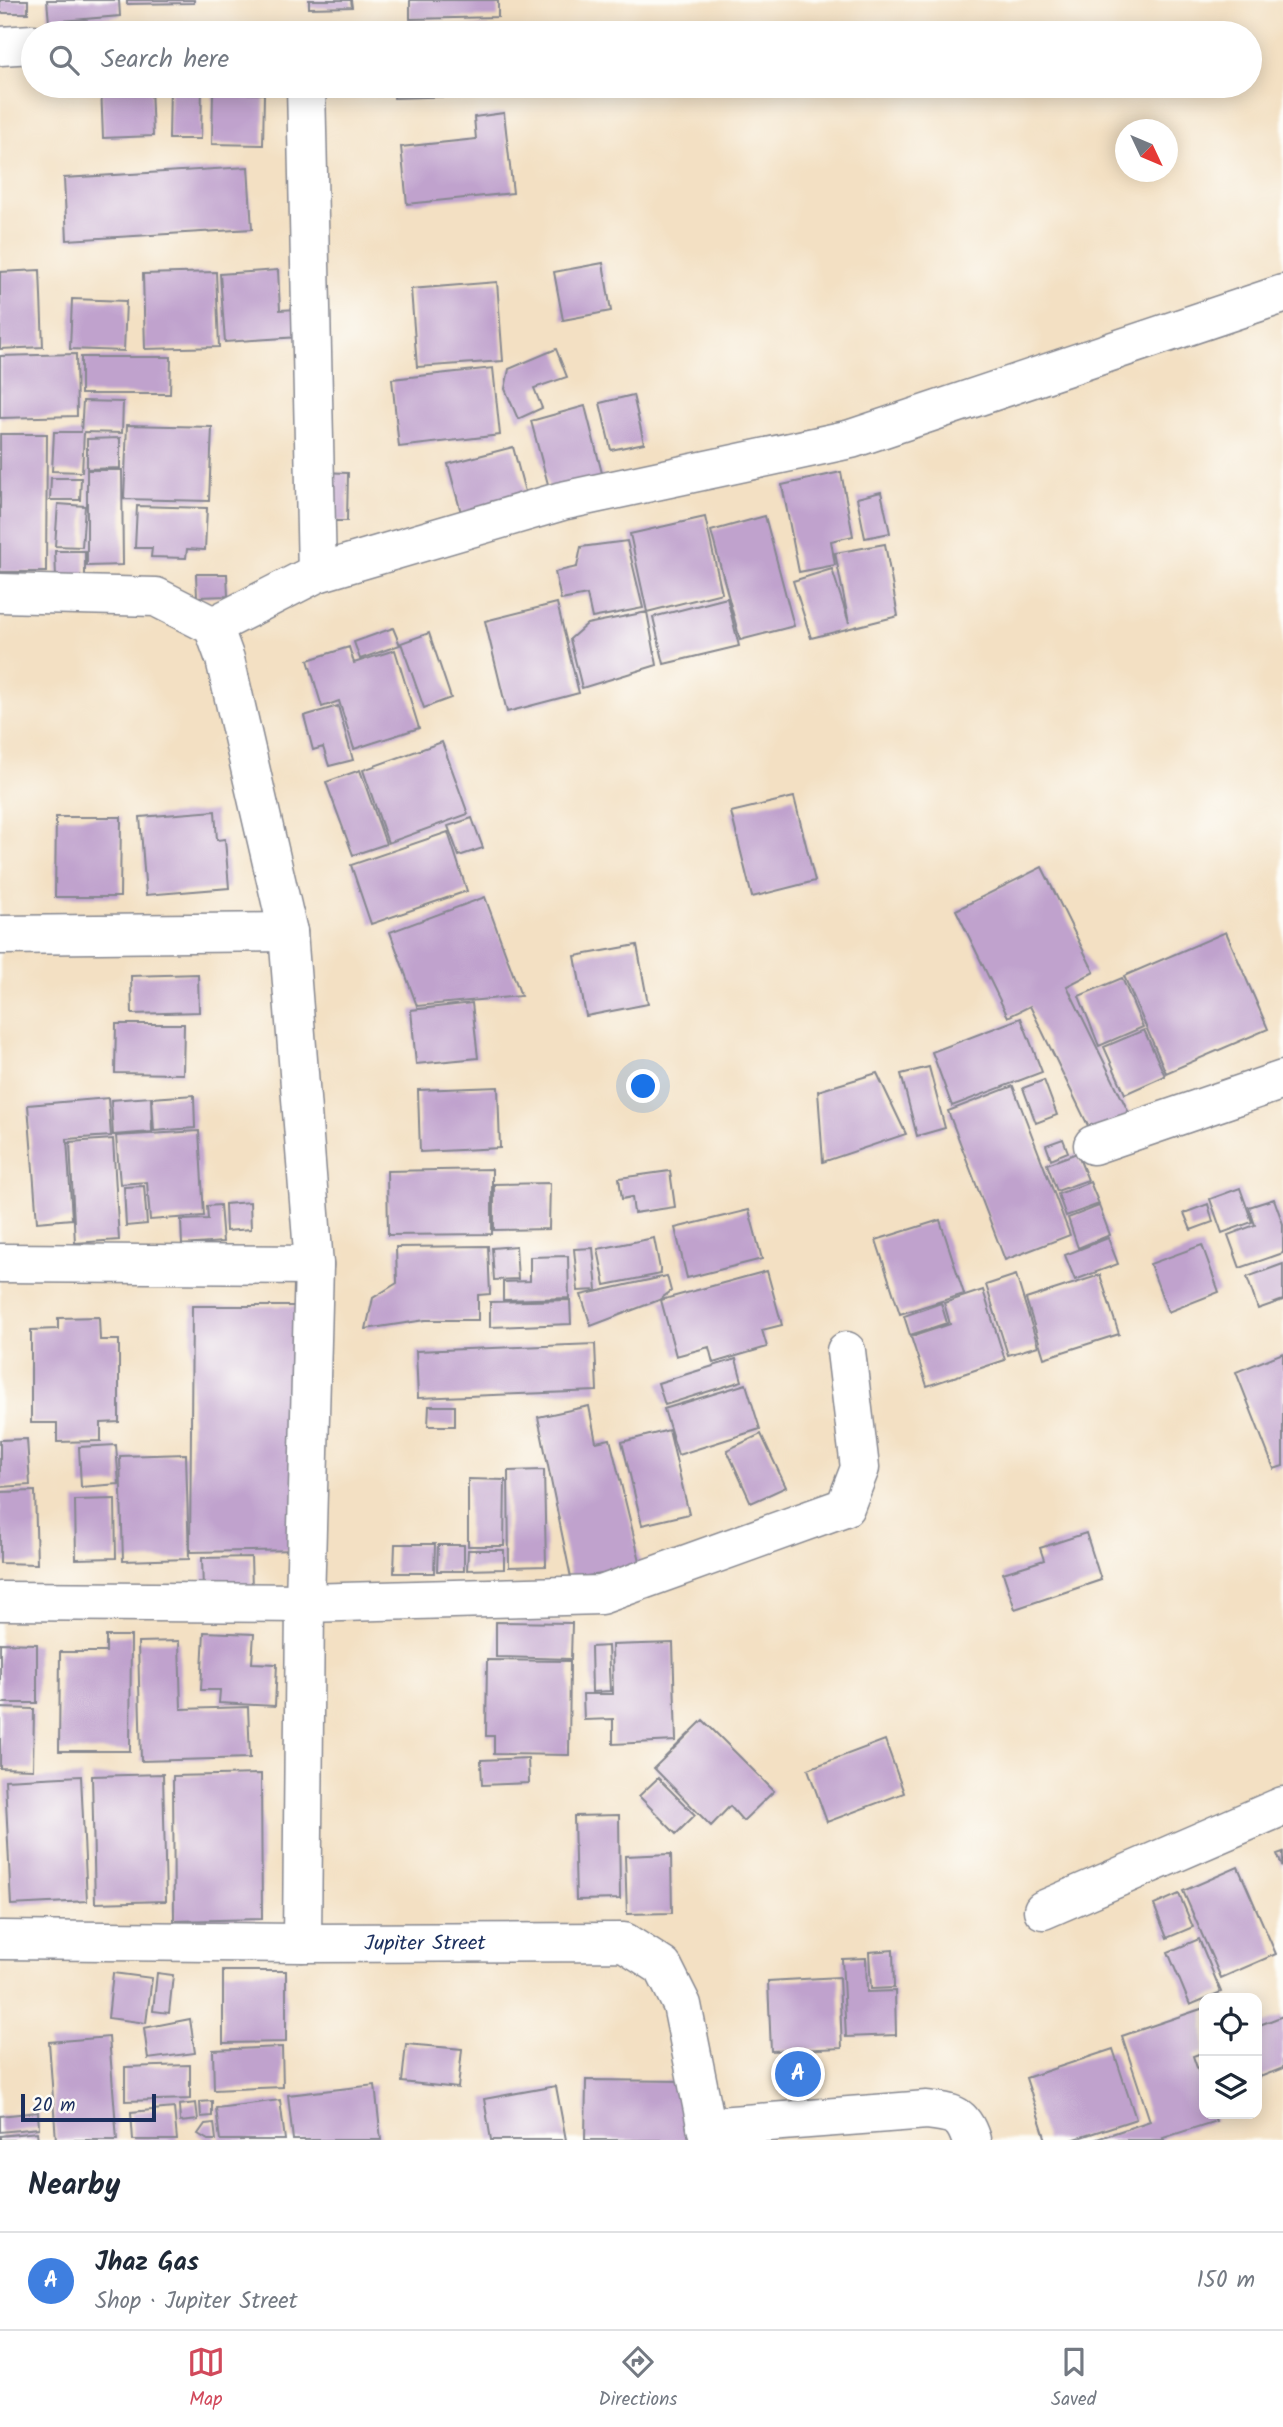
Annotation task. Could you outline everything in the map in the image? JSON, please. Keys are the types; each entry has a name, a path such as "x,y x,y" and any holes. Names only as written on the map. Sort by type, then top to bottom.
{"street":[{"path":"0,46 21,45"},
{"path":"306,98 317,573"},
{"path":"214,626 317,573 562,501 851,439 1283,294"},
{"path":"0,593 156,597 214,626 225,659 288,932 314,1265 305,1603 302,1943"},
{"path":"0,935 288,932"},
{"path":"1093,1145 1283,1080"},
{"path":"0,1264 314,1265"},
{"path":"0,1601 305,1603 601,1595 845,1507 860,1468 846,1351"},
{"path":"1043,1910 1283,1806"},
{"name":"Jupiter Street","path":"0,1940 624,1942 663,1967 682,2006 707,2134"},
{"path":"707,2134 927,2110 951,2113 966,2124 971,2140"}],"building":[{"path":"0,0 28,0 28,13 0,13"},
{"path":"47,0 119,0 120,16 49,21"},
{"path":"127,0 194,0 194,3 127,4"},
{"path":"309,0 351,0 352,7 309,8"},
{"path":"410,0 498,0 498,17 410,19"},
{"path":"101,98 151,98 153,136 103,138"},
{"path":"170,98 202,98 201,139 169,139"},
{"path":"213,98 264,98 263,145 212,144"},
{"path":"504,113 513,193 407,204 401,147 476,139 474,117"},
{"path":"248,167 252,229 67,240 64,178"},
{"path":"603,263 611,311 563,320 554,272"},
{"path":"40,270 43,347 0,349 0,272"},
{"path":"278,270 280,310 298,309 299,337 225,342 220,274"},
{"path":"216,272 219,347 145,349 143,274"},
{"path":"497,282 503,361 417,367 411,289"},
{"path":"72,299 126,301 124,351 70,349"},
{"path":"556,349 567,377 534,388 542,408 518,419 505,389 509,369"},
{"path":"76,354 77,416 0,418 0,356"},
{"path":"81,357 171,357 170,394 81,394"},
{"path":"493,368 500,435 399,447 392,379"},
{"path":"633,395 644,443 611,450 600,403"},
{"path":"83,401 123,402 122,433 84,432 82,472 52,471 54,432 81,432"},
{"path":"585,406 605,485 552,499 531,421"},
{"path":"127,425 212,427 209,501 124,499"},
{"path":"0,434 47,434 46,572 0,572"},
{"path":"120,438 120,468 87,469 87,439"},
{"path":"513,447 528,503 463,520 448,464"},
{"path":"87,470 122,470 123,565 87,566"},
{"path":"319,472 348,473 347,521 317,521"},
{"path":"841,472 853,536 831,541 835,565 799,572 782,485"},
{"path":"51,478 81,478 80,500 50,500"},
{"path":"881,492 890,533 865,538 857,498"},
{"path":"58,504 85,506 82,547 55,546"},
{"path":"137,506 207,508 205,550 187,549 186,558 151,557 152,548 135,548"},
{"path":"765,516 794,626 740,640 711,531"},
{"path":"705,517 722,593 647,612 630,534"},
{"path":"627,541 643,608 592,618 587,595 561,600 555,572 577,567 581,547"},
{"path":"885,544 898,616 811,638 793,581 832,569 849,623 835,553"},
{"path":"55,551 85,551 85,576 56,577"},
{"path":"196,574 227,574 228,596 197,597"},
{"path":"727,598 739,646 664,664 653,617"},
{"path":"557,603 579,693 507,712 485,621"},
{"path":"647,612 657,665 582,688 570,639 587,624"},
{"path":"393,628 400,645 360,659 354,642"},
{"path":"429,633 451,698 424,708 401,643"},
{"path":"349,647 354,663 395,650 419,728 354,749 339,701 322,707 308,660"},
{"path":"338,706 353,760 329,766 323,747 313,750 304,716"},
{"path":"442,742 468,814 388,843 363,770"},
{"path":"360,770 386,844 353,855 326,782"},
{"path":"794,797 815,881 752,897 731,812"},
{"path":"215,811 217,840 225,839 229,888 146,895 140,817"},
{"path":"56,817 121,817 120,897 55,897"},
{"path":"472,818 483,848 459,856 448,826"},
{"path":"448,832 467,891 371,924 351,865"},
{"path":"1042,867 1094,972 1067,986 1130,1115 1092,1134 1030,1006 1008,1017 956,910"},
{"path":"485,897 521,996 417,1006 390,932"},
{"path":"1226,932 1268,1029 1166,1073 1124,976"},
{"path":"637,945 648,1004 586,1016 575,956"},
{"path":"198,974 199,1012 132,1014 131,976"},
{"path":"1122,978 1143,1027 1099,1046 1079,996"},
{"path":"472,1003 478,1058 416,1064 411,1010"},
{"path":"1021,1018 1042,1072 952,1106 932,1052"},
{"path":"116,1024 184,1024 183,1074 115,1073"},
{"path":"1144,1030 1165,1076 1125,1094 1104,1047"},
{"path":"929,1067 945,1128 917,1136 901,1074"},
{"path":"877,1073 906,1134 823,1162 818,1091"},
{"path":"1044,1080 1057,1115 1036,1123 1023,1088"},
{"path":"1013,1086 1070,1235 1005,1260 948,1111"},
{"path":"498,1087 500,1148 420,1152 418,1090"},
{"path":"194,1095 195,1128 154,1131 152,1098"},
{"path":"151,1097 152,1132 113,1135 111,1100"},
{"path":"108,1098 111,1136 67,1139 72,1219 37,1222 28,1105"},
{"path":"199,1131 204,1216 150,1220 147,1182 120,1184 116,1136"},
{"path":"113,1139 119,1240 75,1243 70,1142"},
{"path":"1063,1139 1068,1152 1051,1159 1046,1145"},
{"path":"1077,1153 1088,1180 1057,1191 1047,1164"},
{"path":"492,1169 492,1234 388,1235 387,1171"},
{"path":"670,1171 675,1207 634,1213 632,1197 622,1199 619,1178"},
{"path":"1090,1182 1099,1204 1066,1216 1058,1194"},
{"path":"550,1183 549,1229 494,1230 494,1184"},
{"path":"144,1186 147,1224 126,1226 124,1187"},
{"path":"1240,1188 1252,1222 1222,1233 1210,1199"},
{"path":"1274,1199 1283,1224 1283,1253 1240,1268 1228,1235 1255,1225 1249,1207"},
{"path":"250,1202 251,1229 226,1231 225,1204"},
{"path":"1208,1204 1213,1222 1191,1230 1184,1213"},
{"path":"220,1205 223,1242 182,1245 181,1220 208,1219 207,1206"},
{"path":"1099,1206 1110,1235 1078,1248 1068,1218"},
{"path":"749,1210 762,1259 687,1278 675,1228"},
{"path":"940,1220 964,1294 900,1314 876,1240"},
{"path":"654,1238 661,1274 605,1285 598,1249"},
{"path":"1108,1238 1118,1264 1075,1280 1065,1255"},
{"path":"1202,1245 1219,1292 1168,1312 1150,1264"},
{"path":"488,1246 490,1294 478,1295 478,1320 425,1320 366,1329 373,1298 397,1283 396,1247"},
{"path":"516,1246 518,1279 494,1280 492,1248"},
{"path":"593,1248 597,1290 578,1291 574,1249"},
{"path":"568,1256 569,1298 503,1300 503,1282 530,1281 530,1257"},
{"path":"1283,1264 1283,1300 1258,1309 1247,1277"},
{"path":"767,1271 782,1325 762,1330 767,1347 713,1363 709,1347 676,1356 661,1300"},
{"path":"1016,1275 1038,1346 1008,1355 986,1285"},
{"path":"1100,1275 1119,1334 1044,1358 1026,1299"},
{"path":"667,1276 671,1291 659,1300 591,1326 581,1295"},
{"path":"983,1290 1005,1360 927,1386 911,1337 950,1324 944,1303"},
{"path":"570,1300 571,1324 490,1327 490,1302"},
{"path":"941,1303 947,1323 910,1335 904,1316"},
{"path":"192,1306 302,1306 301,1550 190,1552"},
{"path":"99,1317 100,1340 119,1340 119,1422 101,1423 101,1441 57,1442 57,1423 31,1423 31,1330 58,1329 58,1318"},
{"path":"595,1344 597,1391 418,1398 416,1351"},
{"path":"1283,1353 1283,1466 1274,1469 1236,1372"},
{"path":"736,1359 742,1381 665,1405 658,1383"},
{"path":"746,1384 760,1429 678,1455 664,1409"},
{"path":"429,1406 455,1406 455,1426 428,1426"},
{"path":"589,1406 596,1442 610,1439 642,1569 571,1578 538,1417"},
{"path":"669,1430 689,1514 642,1525 622,1442"},
{"path":"761,1434 786,1487 751,1503 727,1450"},
{"path":"27,1439 30,1485 0,1487 0,1440"},
{"path":"116,1445 119,1484 81,1487 79,1447"},
{"path":"186,1454 189,1559 123,1561 120,1456"},
{"path":"544,1470 546,1566 509,1567 508,1471"},
{"path":"468,1479 505,1480 504,1546 468,1546"},
{"path":"35,1491 37,1564 0,1563 0,1492"},
{"path":"115,1499 116,1558 76,1559 75,1500"},
{"path":"1086,1533 1101,1580 1015,1609 1003,1573 1044,1560 1040,1548"},
{"path":"395,1544 435,1544 434,1573 394,1573"},
{"path":"438,1545 464,1545 464,1571 437,1571"},
{"path":"468,1550 504,1550 504,1569 467,1570"},
{"path":"251,1557 252,1588 203,1590 202,1558"},
{"path":"496,1622 572,1623 571,1659 496,1657"},
{"path":"204,1632 254,1634 252,1663 277,1664 275,1706 219,1703 220,1690 201,1690"},
{"path":"106,1636 131,1636 130,1751 59,1751 60,1652 106,1652"},
{"path":"179,1641 181,1709 248,1707 250,1758 141,1761 138,1642"},
{"path":"0,1643 37,1644 37,1703 0,1703"},
{"path":"673,1643 676,1741 613,1744 613,1719 584,1720 583,1694 613,1694 612,1645"},
{"path":"608,1646 610,1691 592,1692 591,1647"},
{"path":"487,1660 570,1661 569,1755 494,1754 494,1736 486,1736"},
{"path":"0,1708 34,1709 33,1769 0,1768"},
{"path":"703,1720 774,1791 743,1821 730,1806 711,1826 654,1768"},
{"path":"885,1740 904,1793 827,1822 808,1769"},
{"path":"528,1758 529,1783 482,1785 481,1760"},
{"path":"163,1774 166,1901 95,1903 92,1776"},
{"path":"261,1774 262,1919 174,1921 173,1776"},
{"path":"81,1776 87,1901 11,1905 5,1780"},
{"path":"658,1778 695,1815 676,1834 639,1796"},
{"path":"619,1815 620,1899 576,1900 574,1816"},
{"path":"1283,1852 1283,1868 1277,1854"},
{"path":"671,1854 672,1913 627,1914 625,1856"},
{"path":"1238,1867 1276,1954 1221,1978 1183,1891"},
{"path":"1179,1894 1193,1927 1167,1938 1154,1905"},
{"path":"1199,1939 1221,1992 1199,1993 1199,2001 1190,2005 1168,1952"},
{"path":"893,1950 894,1988 871,1989 869,1952"},
{"path":"866,1958 867,1992 895,1991 896,2035 846,2037 842,1959"},
{"path":"223,1971 286,1971 286,2042 223,2043"},
{"path":"113,1973 152,1978 146,2023 108,2018"},
{"path":"157,1973 173,1975 169,2013 153,2011"},
{"path":"839,1977 842,2048 771,2051 768,1981"},
{"path":"1199,2010 1199,2054 1193,2056 1199,2073 1199,2119 1216,2121 1163,2138 1164,2140 1094,2140 1150,2121 1122,2036"},
{"path":"1283,2016 1283,2068 1262,2076 1262,2056 1262,2024"},
{"path":"190,2019 195,2053 148,2059 144,2028"},
{"path":"109,2037 117,2140 56,2140 49,2042"},
{"path":"406,2044 462,2049 458,2088 402,2082"},
{"path":"282,2047 283,2087 214,2090 213,2050"},
{"path":"1113,2049 1136,2119 1072,2140 1046,2140 1026,2078"},
{"path":"190,2065 190,2099 125,2101 125,2067"},
{"path":"586,2080 683,2081 698,2140 585,2140"},
{"path":"375,2085 381,2140 293,2140 288,2095"},
{"path":"556,2086 566,2140 491,2140 484,2099"},
{"path":"280,2100 285,2140 220,2140 216,2108"},
{"path":"212,2101 212,2116 201,2117 200,2102"},
{"path":"196,2103 198,2120 180,2122 179,2105"},
{"path":"174,2108 177,2140 133,2140 131,2112"},
{"path":"38,2112 39,2128 0,2132 0,2116"},
{"path":"214,2123 216,2140 208,2140 198,2134 205,2124"},
{"path":"37,2132 38,2140 0,2140 0,2136"}],"place":[{"name":"Jhaz Gas","path":"798,2074"}]}
